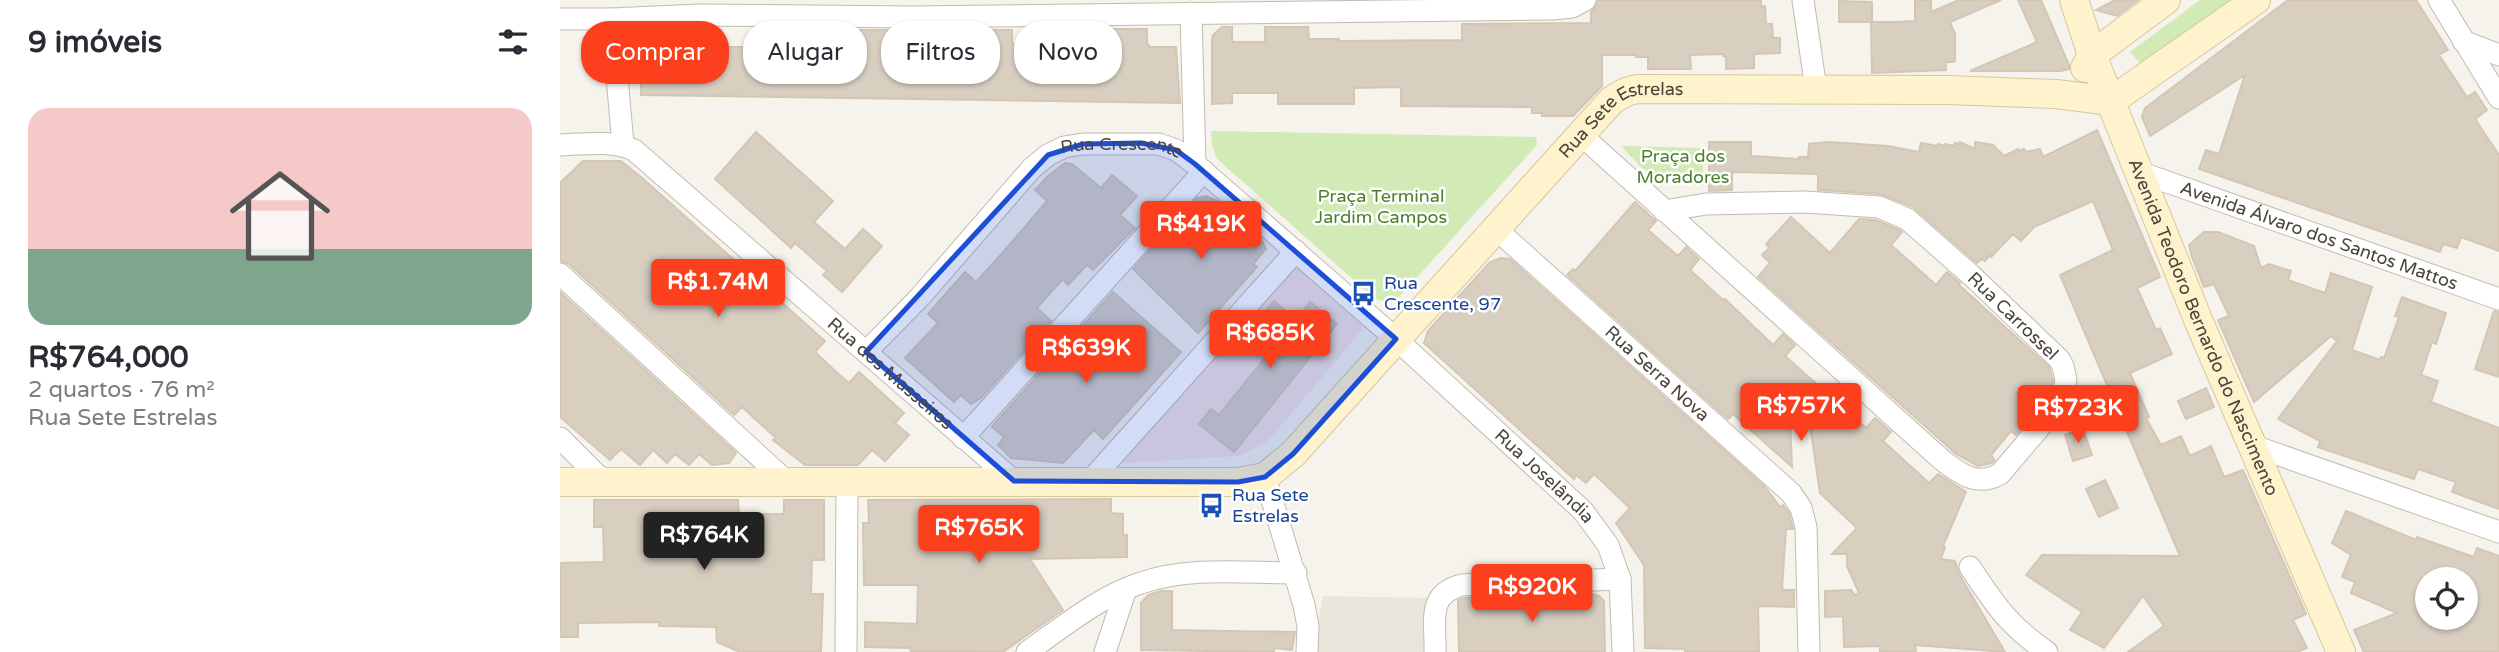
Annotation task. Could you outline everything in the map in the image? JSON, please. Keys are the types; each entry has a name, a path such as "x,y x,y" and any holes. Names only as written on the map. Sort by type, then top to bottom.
{"street":[{"path":"560,19 600,13 704,7 1094,7 1191,13 1552,9 1572,7 1585,0"},
{"path":"1803,0 1816,89"},
{"name":"Avenida Teodoro Bernardo do Nascimento","path":"2074,0 2092,55 2139,172 2251,445 2341,652"},
{"path":"2070,95 2092,55 2166,0"},
{"path":"2110,100 2256,0"},
{"path":"2438,0 2499,98"},
{"path":"560,145 623,145 600,13"},
{"path":"963,438 1199,167 1191,13"},
{"path":"2463,41 2499,55"},
{"name":"Rua Sete Estrelas","path":"1265,477 1293,454 1612,100 1626,92 1637,89 1947,90 2070,95 2110,100"},
{"name":"Rua Carrossel","path":"1581,135 1664,211 1942,460 1964,477 1987,479 2000,474 2062,401 2066,380 2059,359 1963,268 1907,219 1893,212 1880,207 1805,202 1706,204 1664,211"},
{"name":"Rua Crescente","path":"866,352 920,296 1032,168 1064,147 1083,144 1140,143 1176,150 1396,339"},
{"name":"Rua dos Masseiros","path":"623,145 646,159 1014,481"},
{"name":"Avenida Álvaro dos Santos Mattos","path":"2139,172 2499,299"},
{"name":"Rua Serra Nova","path":"1497,230 1791,493 1801,508 1806,527 1809,652"},
{"path":"1090,481 1296,251"},
{"path":"560,274 786,481"},
{"name":"Rua Joselândia","path":"1396,339 1583,511 1608,545 1620,579 1623,652"},
{"path":"560,438 604,482"},
{"path":"2251,445 2499,532"},
{"path":"560,482 1238,482 1265,477 1296,573 1308,626 1307,652"},
{"path":"846,652 847,481"},
{"path":"1970,567 1999,612 2021,634 2047,652"},
{"path":"1027,652 1068,623 1126,589 1156,579 1177,575 1296,573"},
{"path":"1435,652 1436,604 1448,588 1462,585 1620,579"},
{"path":"1105,652 1126,589"}],"highlighted area":[{"path":"1141,143 1176,150 1396,339 1293,454 1265,477 1238,482 1014,481 866,352 1048,155 1083,144"}],"shaded area":[{"path":"1294,265 1363,329 1268,441 1239,456 1125,463 1121,461"},
{"path":"1323,596 1427,598 1426,652 1313,652"}],"green space":[{"path":"2200,0 2240,0 2147,70 2130,52"},
{"name":"Praça Terminal Jardim Campos","path":"1211,131 1536,137 1537,145 1401,295 1384,301 1373,297 1216,158"},
{"name":"Praça dos Moradores","path":"1621,146 1703,148 1703,185 1677,183 1657,177 1639,165"}],"building":[{"path":"1598,0 1761,0 1761,7 1765,6 1766,24 1772,24 1773,38 1780,38 1780,53 1754,54 1754,68 1726,69 1726,57 1723,54 1690,55 1691,69 1648,69 1648,57 1602,55 1602,86 1573,116 1542,116 1542,113 1532,113 1532,107 1401,106 1401,87 1354,88 1354,104 1278,104 1278,93 1232,93 1232,103 1212,104 1212,40 1213,35 1222,27 1232,27 1232,42 1265,42 1265,27 1308,27 1309,39 1339,41 1462,40 1462,24 1591,23 1591,12"},
{"path":"1915,0 1931,0 1931,12 1959,0 2001,0 1950,22 1955,34 1955,60 1946,62 1946,70 1872,73 1871,22 1839,22 1839,1 1872,2 1872,22 1893,22 1915,21"},
{"path":"2018,0 2041,0 2069,69 1970,71 2037,42"},
{"path":"2115,0 2138,0 2117,16 2096,10"},
{"path":"2288,0 2416,0 2448,50 2439,55 2467,97 2475,92 2487,110 2475,119 2499,155 2499,251 2461,237 2457,248 2443,244 2440,252 2199,169 2206,150 2219,154 2245,75 2150,136 2142,117 2145,108"},
{"path":"1122,29 1147,29 1149,47 1176,47 1180,103 641,95 641,84 729,84 729,47 743,47 743,84 867,84 867,30 881,30 881,84 1000,84 1000,30 1012,30 1014,84 1122,84"},
{"path":"2097,130 2160,277 2137,288 2156,330 2160,328 2172,354 2130,373 2149,417 2146,418 2161,445 2181,436 2190,456 2211,446 2224,477 2243,470 2306,614 2293,620 2307,648 2297,652 2128,652 2164,626 2143,596 2104,648 2070,630 2082,612 2026,575 2042,555 2180,556 2060,275 2113,250 2093,201 2034,227 2021,241 2013,234 1991,257 1990,255 1985,261 1982,259 1977,263 1913,207 1880,194 1818,190 1818,174 1732,172 1732,190 1709,191 1709,142 1751,142 1751,156 1799,159 1808,157 1809,144 1828,142 1888,146 1919,152 1921,143 1954,146 1960,142 1975,149 1975,142 1993,145 2004,156 2018,149 2024,149 2026,152 2040,149 2043,157"},
{"path":"756,132 833,201 814,222 845,249 863,229 882,246 842,292 823,275 827,271 795,243 791,248 715,179"},
{"path":"583,161 621,161 641,177 825,341 815,352 833,369 849,383 859,372 904,413 895,423 909,435 885,461 872,450 858,465 805,465 773,440 776,438 742,407 734,415 569,264 560,261 560,183"},
{"path":"1065,163 1072,164 1101,188 1112,175 1137,196 1120,215 1135,228 1093,270 1087,265 1068,285 1063,279 1051,292 1037,308 1051,321 981,398 971,404 961,395 954,402 905,358 938,323 928,314 965,272 976,282 1047,201 1035,190"},
{"path":"1206,196 1217,201 1240,221 1262,241 1266,249 1253,264 1257,267 1198,333 1133,269 1197,198"},
{"path":"1635,202 1656,221 1648,230 1678,256 1686,247 1699,259 1690,270 1773,345 1783,334 1795,345 1785,356 1866,428 1875,418 1891,432 1883,441 1929,483 1938,474 1966,492 1943,546 1945,547 1941,559 1955,561 1959,574 2005,652 1915,645 1916,652 1880,652 1880,646 1844,647 1843,616 1825,617 1825,591 1851,590 1855,595 1859,593 1847,566 1847,554 1832,554 1857,528 1820,493 1809,418 1790,420 1792,467 1733,414 1728,419 1567,275 1573,269 1575,271"},
{"path":"1791,217 1830,253 1859,219 1876,220 1900,230 1902,232 1891,245 1936,285 1947,272 2049,367 2053,380 2050,395 2016,435 2011,431 1991,455 1995,460 1992,463 1978,466 1956,454 1758,277 1770,263 1762,255 1769,248 1766,244"},
{"path":"2204,232 2218,232 2254,246 2261,268 2269,264 2291,271 2288,280 2325,293 2331,273 2372,287 2352,350 2380,360 2381,357 2384,358 2399,317 2395,316 2402,297 2446,313 2436,344 2432,342 2421,375 2438,381 2431,402 2499,428 2499,509 2452,492 2456,482 2418,469 2414,479 2318,447 2320,441 2278,419 2337,341 2331,336 2254,402 2218,320 2229,316 2214,284 2204,287 2192,257 2189,245"},
{"path":"1501,258 1510,259 1765,487 1780,507 1783,505 1789,513 1793,529 1786,529 1782,590 1794,590 1794,607 1758,606 1759,652 1685,652 1685,649 1645,648 1644,565 1616,523 1630,508 1594,474 1586,483 1576,475 1574,479 1424,343 1428,331 1461,294 1490,262"},
{"path":"560,292 736,453 729,463 712,465 699,454 689,465 675,454 667,463 653,450 640,465 621,449 610,460 560,417"},
{"path":"1113,292 1181,352 1103,439 1094,430 1063,463 1011,458 998,445 1004,437 993,425"},
{"path":"1274,301 1296,320 1310,302 1337,324 1234,452 1199,424 1211,409 1219,415 1270,352 1247,333"},
{"path":"2494,311 2499,312 2499,377 2475,369"},
{"path":"2206,388 2214,407 2186,419 2178,401"},
{"path":"2083,429 2092,455 2073,461 2065,435"},
{"path":"2105,480 2118,508 2099,517 2086,489"},
{"path":"1111,499 1111,513 1123,514 1127,557 1030,559 1063,610 1003,652 911,651 910,648 865,647 865,622 917,624 918,585 864,585 863,523 869,523 868,500"},
{"path":"594,500 738,500 739,514 784,514 784,500 824,500 824,560 812,560 811,594 823,594 821,652 740,652 717,642 716,627 659,626 659,622 578,623 578,637 560,637 560,563 604,562 603,527 594,527"},
{"path":"2346,511 2416,540 2417,537 2474,557 2477,548 2499,556 2499,652 2364,652 2354,630 2397,613 2351,593 2355,582 2342,577 2351,555 2332,543"},
{"path":"1172,591 1172,630 1295,632 1292,650 1141,650 1141,603 1148,595"},
{"path":"1591,594 1604,601 1605,652 1459,652 1458,600 1564,595 1564,600"}],"place":[{"name":"Rua Crescente, 97","path":"1364,293"},
{"name":"Rua Sete Estrelas","path":"1212,505"}]}
